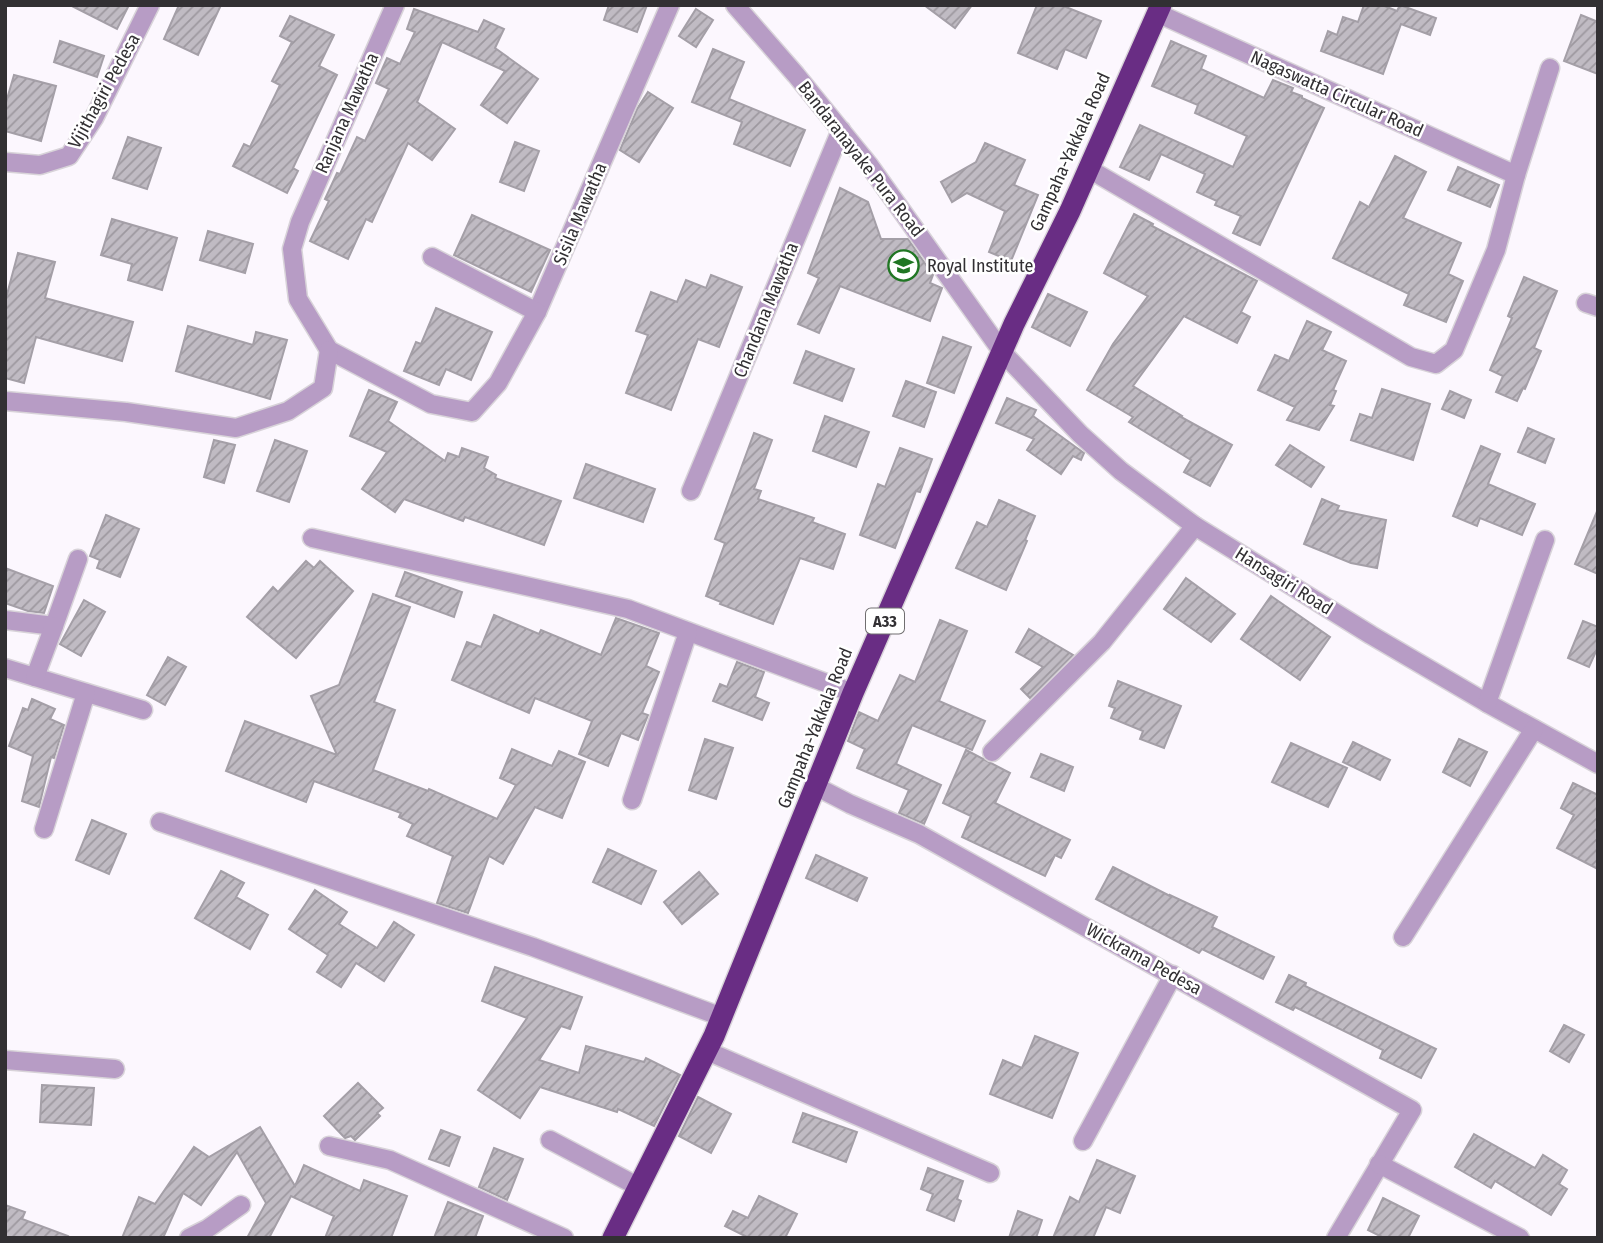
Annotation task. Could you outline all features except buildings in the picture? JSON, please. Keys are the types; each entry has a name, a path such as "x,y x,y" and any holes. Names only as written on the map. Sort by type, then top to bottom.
{"highway":[{"name":"Gampaha-Yakkala Road","path":"613,1238 722,1017 853,693 1014,324 1088,169 1159,9"}],"street":[{"name":"Vijithagiri Pedesa","path":"5,163 40,165 69,156 94,118 150,5"},
{"name":"Ranjana Mawatha","path":"329,350 298,299 292,249 300,222 395,5"},
{"name":"Sisila Mawatha","path":"329,350 431,404 472,412 498,383 537,312 670,5"},
{"name":"Bandaranayake Pura Road","path":"735,5 841,130 941,264 1003,353"},
{"name":"Nagaswatta Circular Road","path":"1159,9 1516,175"},
{"path":"1088,169 1411,357 1436,364 1454,350 1496,250 1516,175 1550,68"},
{"name":"Chandana Mawatha","path":"691,491 841,130"},
{"path":"432,257 537,312"},
{"path":"5,401 126,412 236,428 288,411 323,388 329,350"},
{"name":"Hansagiri Road","path":"1003,353 1072,426 1121,471 1195,526 1371,635 1598,764"},
{"path":"992,752 1102,642 1195,526"},
{"path":"312,538 628,609 853,693"},
{"path":"1487,703 1545,540"},
{"path":"35,677 78,559"},
{"path":"5,620 54,626"},
{"path":"632,800 688,632"},
{"path":"5,668 143,710"},
{"path":"44,829 86,693"},
{"path":"1403,937 1534,729"},
{"name":"Wickrama Pedesa","path":"815,786 919,834 1412,1110 1379,1164"},
{"path":"160,822 533,947 722,1017"},
{"path":"1083,1141 1173,975"},
{"path":"706,1051 990,1173"},
{"path":"5,1060 115,1069"},
{"path":"550,1140 639,1187"},
{"path":"329,1146 390,1160 564,1238"},
{"path":"1336,1238 1379,1164 1520,1238"},
{"path":"189,1238 211,1233 240,1205"}],"place":[{"name":"Royal Institute","path":"904,266"}]}
